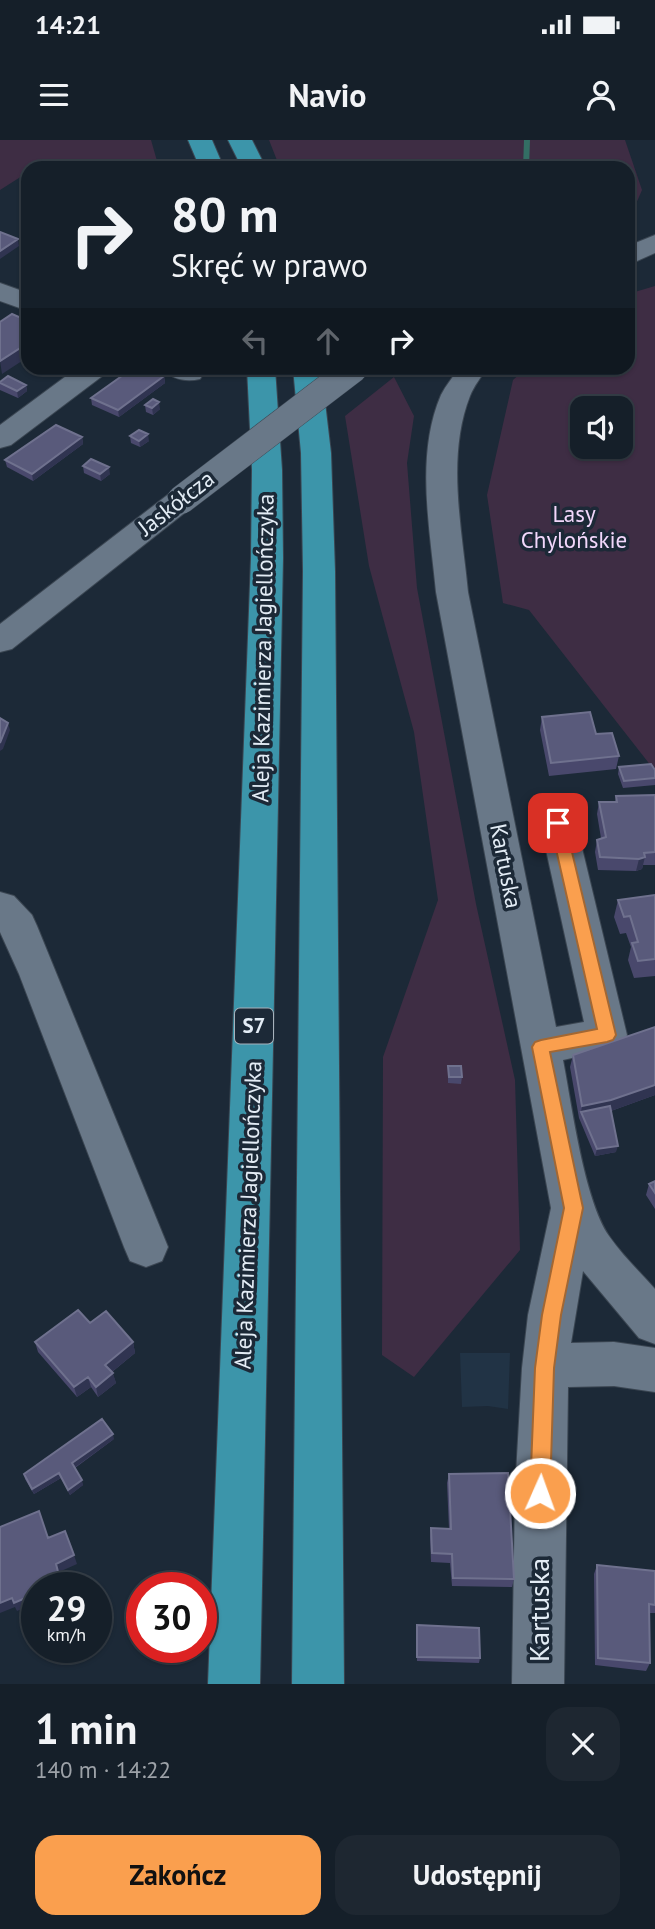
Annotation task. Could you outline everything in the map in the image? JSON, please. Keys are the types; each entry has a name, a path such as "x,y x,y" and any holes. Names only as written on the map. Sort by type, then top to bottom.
{"highway":[{"path":"200,140 209,161"},
{"path":"240,140 250,161"},
{"name":"Aleja Kazimierza Jagiellończyka","path":"234,1684 267,558 267,470 261,375"},
{"path":"308,375 316,453 319,571 318,1684"}],"street":[{"path":"635,246 655,242"},
{"path":"635,253 655,242"},
{"path":"0,291 21,300"},
{"path":"0,439 86,375"},
{"name":"Jaskółcza","path":"0,641 345,375"},
{"name":"Kartuska","path":"469,375 457,395 448,421 445,443 446,527 452,593 573,1208 551,1315 545,1368 540,1493 538,1684"},
{"path":"541,1047 607,1035 558,823"},
{"path":"0,907 18,926 39,974 146,1247"},
{"path":"573,1208 593,1250 655,1323"},
{"path":"545,1368 574,1363 619,1363 655,1370"}],"shaded area":[{"path":"460,1353 510,1353 508,1409 488,1406 462,1407"}],"green space":[{"path":"0,140 151,140 157,161 21,161 21,177 0,190"},
{"path":"269,140 625,140 632,161 277,161"},
{"path":"635,169 642,190 635,206"},
{"name":"Lasy Chylońskie","path":"655,286 655,771 529,610 503,603 487,495 513,380 518,375 635,375 635,292"},
{"path":"394,377 414,416 407,463 417,588 476,904 515,1080 520,1250 414,1377 382,1355 383,1057 438,900 414,732 369,566 345,416"}],"building":[{"path":"0,232 18,239 0,251"},
{"path":"12,314 21,318 21,348 0,361 0,322"},
{"path":"123,375 164,376 118,410 91,398"},
{"path":"8,376 26,385 17,391 0,383"},
{"path":"153,399 159,402 152,408 145,405"},
{"path":"56,425 82,437 32,474 5,460"},
{"path":"139,430 148,434 139,441 130,436"},
{"path":"91,459 109,467 100,474 83,466"},
{"path":"590,712 596,734 612,733 619,756 551,763 542,717"},
{"path":"0,718 8,723 0,743"},
{"path":"651,764 655,770 655,778 624,781 619,767"},
{"path":"655,795 655,852 644,853 645,857 639,859 600,857 597,840 606,837 599,802 617,802 616,796"},
{"path":"655,895 655,959 638,961 632,943 638,942 630,916 624,917 618,900"},
{"path":"655,1027 655,1085 611,1100 582,1106 573,1055"},
{"path":"448,1066 461,1066 462,1077 449,1077"},
{"path":"610,1106 618,1146 597,1149 581,1112"},
{"path":"655,1181 655,1193 649,1184"},
{"path":"78,1310 90,1323 106,1311 133,1342 105,1365 113,1373 96,1387 88,1377 74,1387 35,1342"},
{"path":"102,1419 113,1434 72,1463 82,1480 68,1490 59,1473 32,1489 24,1474"},
{"path":"508,1473 514,1579 453,1578 452,1554 432,1553 431,1528 451,1529 449,1474"},
{"path":"39,1511 48,1538 65,1531 74,1555 56,1564 58,1572 21,1572 21,1600 14,1603 12,1598 0,1603 0,1527"},
{"path":"597,1565 655,1571 655,1605 649,1604 650,1663 598,1658"},
{"path":"417,1625 479,1628 480,1658 417,1657"}],"waterway":[{"path":"526,161 527,140"}],"route":[{"path":"540,1493 545,1368 551,1315 573,1208 541,1047 607,1035 558,823"}]}
